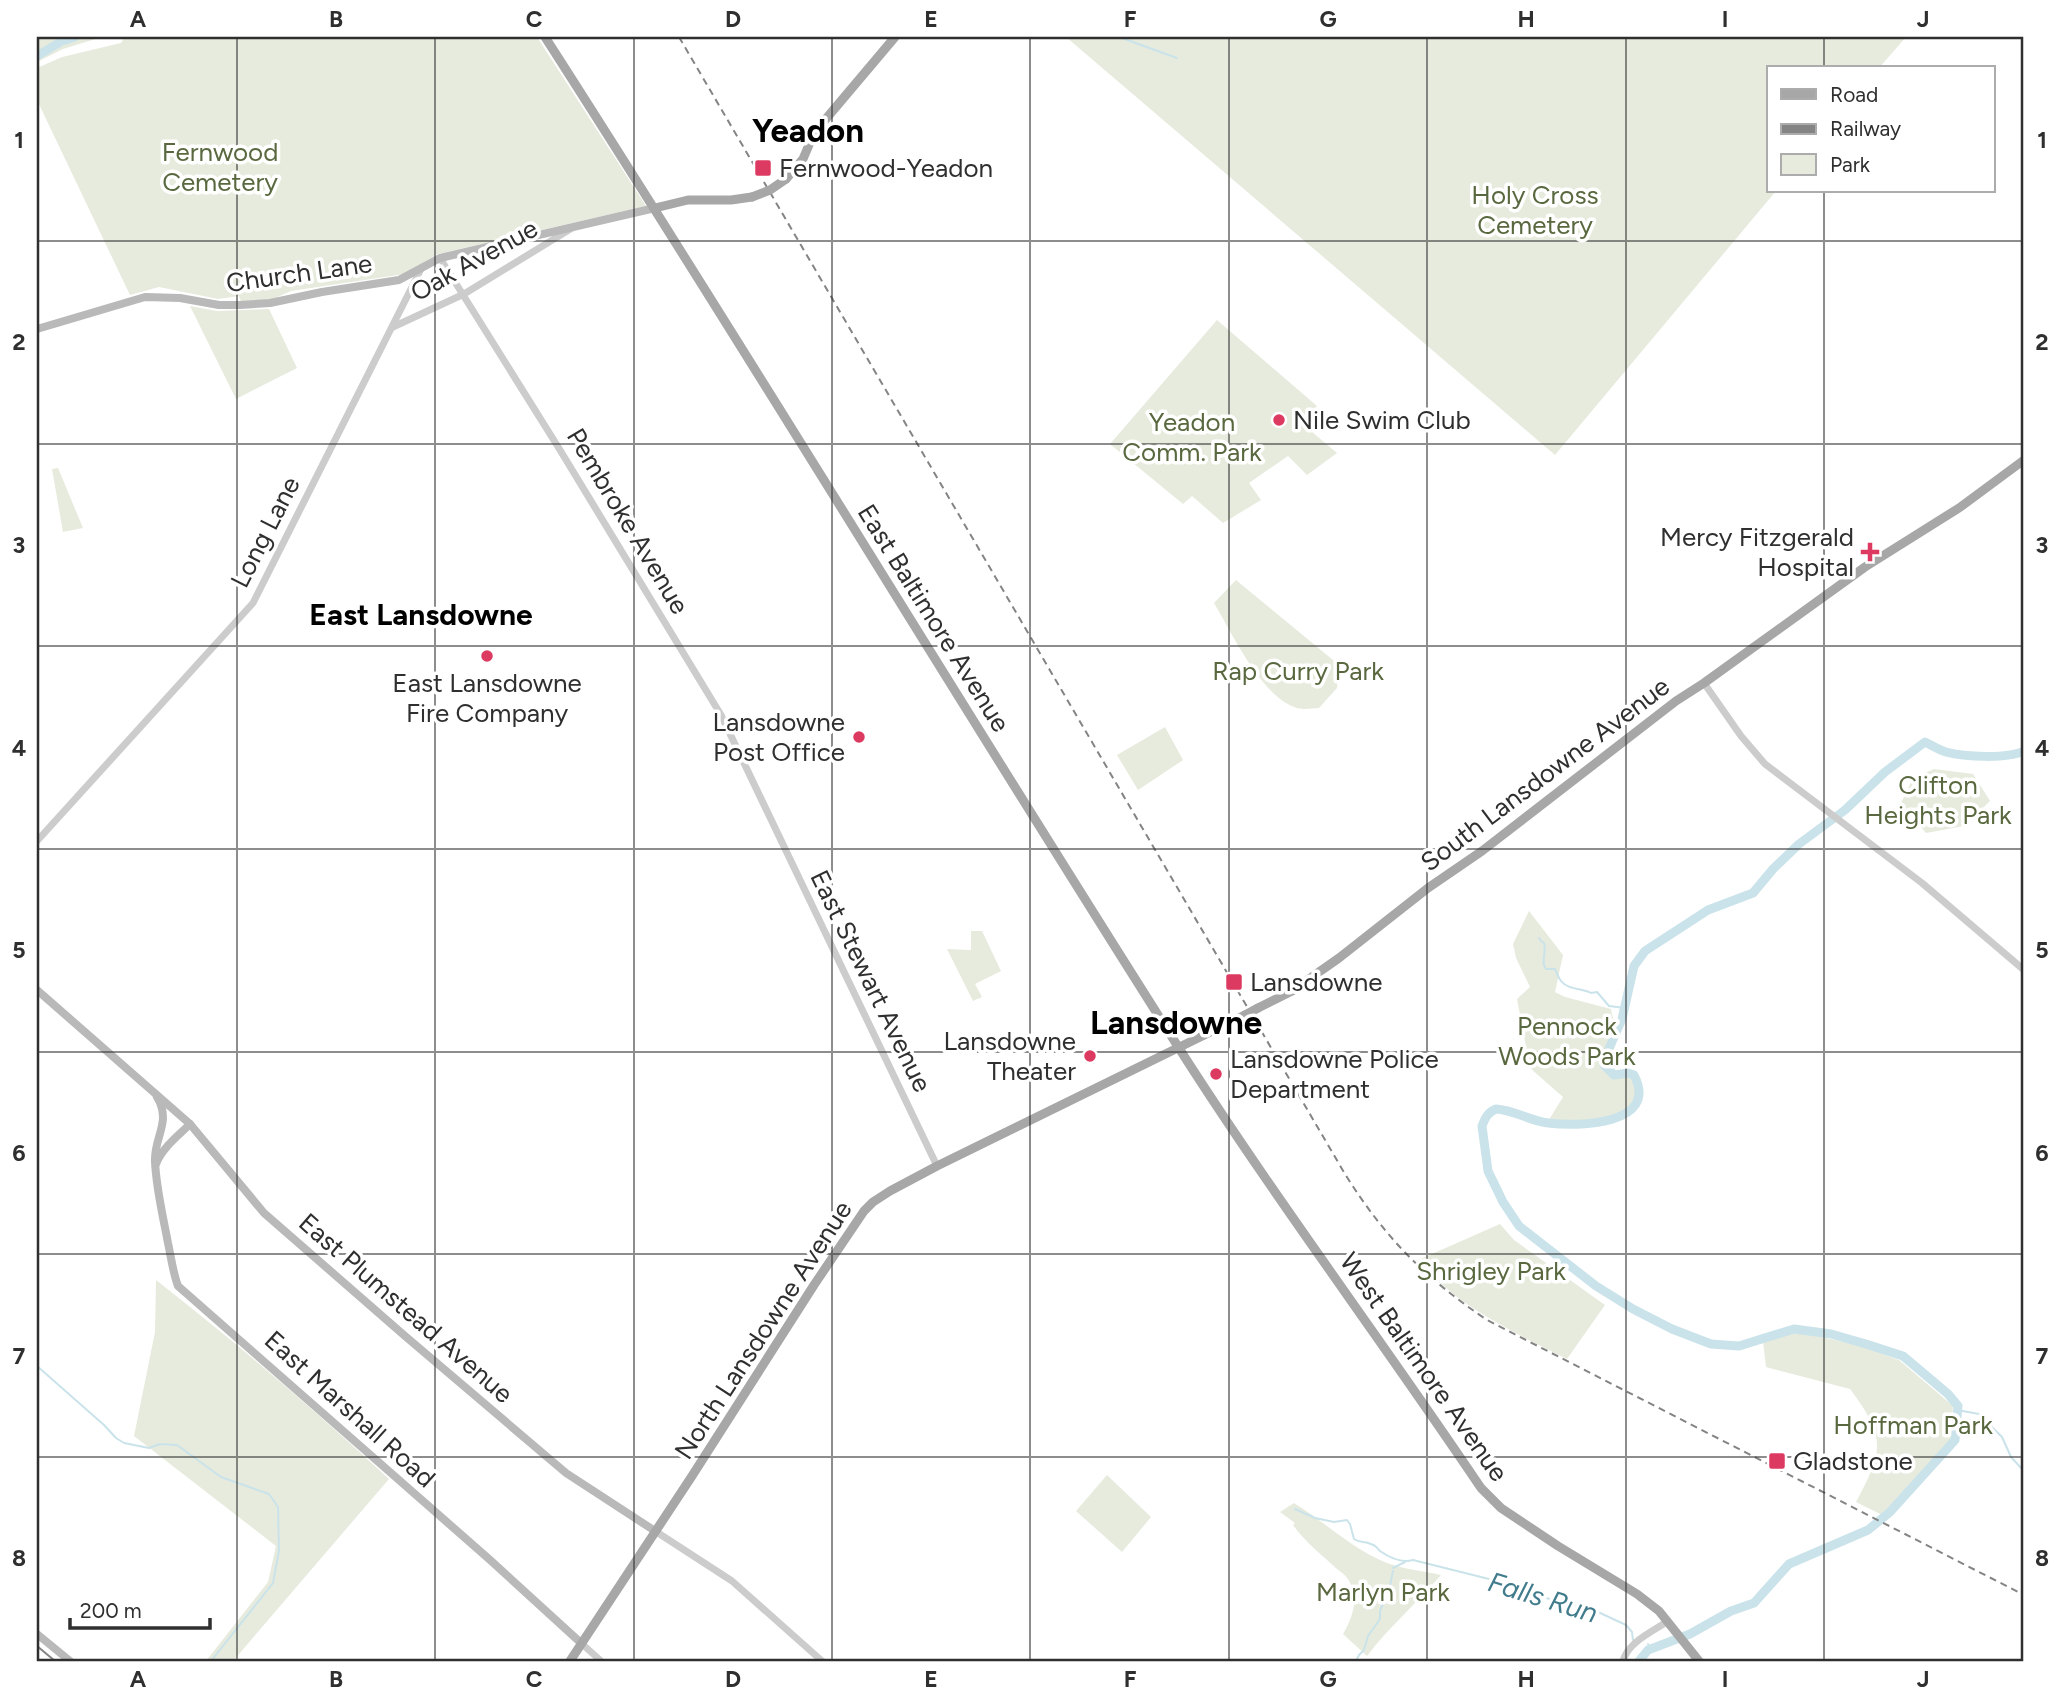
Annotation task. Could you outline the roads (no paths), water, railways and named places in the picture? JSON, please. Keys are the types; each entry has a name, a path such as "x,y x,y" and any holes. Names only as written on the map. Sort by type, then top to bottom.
{"main road":[{"name":"East Baltimore Avenue","path":"545,37 655,208 944,676 1179,1048"},
{"path":"655,208 688,200 737,200 752,197 770,190 786,179 805,155 814,134 895,37"},
{"name":"Church Lane","path":"37,329 145,297 180,298 219,305 270,303 399,280 440,258 655,208"},
{"name":"South Lansdowne Avenue","path":"1179,1048 1292,991 1428,888 1482,851 1648,721 1865,567 1959,509 2024,460"},
{"name":"East Plumstead Avenue","path":"37,990 190,1124 264,1213 566,1474 655,1531"},
{"name":"North Lansdowne Avenue","path":"570,1661 864,1211 890,1191 937,1166 1179,1048"},
{"name":"West Baltimore Avenue","path":"1179,1048 1284,1205 1486,1495 1558,1546 1637,1594 1658,1611 1699,1661"},
{"name":"East Marshall Road","path":"152,1091 160,1102 164,1118 155,1152 155,1170 178,1286 581,1643"},
{"path":"155,1170 159,1157 190,1124"},
{"path":"37,1634 70,1661"}],"street":[{"name":"Oak Avenue","path":"392,328 464,294 575,227"},
{"name":"Pembroke Avenue","path":"440,258 716,706 768,813"},
{"name":"Long Lane","path":"37,841 253,603 421,269"},
{"path":"1704,683 1758,757 1922,883 2024,970"},
{"name":"East Stewart Avenue","path":"768,813 937,1166"},
{"path":"655,1531 732,1581 822,1661"},
{"path":"1623,1661 1633,1645 1670,1624"},
{"path":"581,1643 601,1661"}],"waterway":[{"path":"37,56 62,41 75,37"},
{"path":"1119,37 1177,58"},
{"path":"1639,1661 1648,1650 1690,1634 1731,1611 1754,1603 1789,1564 1868,1530 1890,1512 1955,1440 1958,1406 1948,1394 1903,1356 1866,1344 1831,1334 1794,1329 1739,1346 1711,1344 1672,1329 1633,1309 1596,1286 1519,1226 1503,1202 1488,1171 1483,1123 1496,1109 1541,1122 1561,1124 1595,1123 1626,1113 1636,1104 1639,1092 1634,1075 1614,1075 1604,1065 1604,1060 1622,1019 1634,966 1645,951 1708,910 1753,893 1799,844 1845,810 1885,772 1925,742 1943,751 1963,755 1997,756 2024,751"},
{"path":"1539,938 1545,946 1544,966 1546,969 1555,969 1564,984 1591,993 1597,992 1609,1006 1625,1008"},
{"path":"37,1366 124,1443 149,1448 160,1444 177,1445 221,1477 269,1494 278,1507 279,1551 273,1583 211,1661"},
{"path":"1957,1410 1979,1414 2002,1437 2011,1457 2023,1470 2024,1488"},
{"name":"Falls Run","path":"1295,1509 1315,1518 1334,1522 1347,1520 1354,1539 1374,1545 1384,1554 1396,1559 1413,1560 1497,1581 1535,1595 1598,1612 1626,1625 1632,1632 1633,1640"},
{"path":"1393,1568 1405,1562"},
{"path":"1356,1661 1380,1619 1393,1571"},
{"path":"1648,1644 1652,1649"}],"tram line":[{"path":"37,1646 55,1661"}],"railway":[{"path":"679,37 1345,1174 1391,1237 1425,1272 1487,1320 2024,1595"}],"place":[{"name":"Fernwood-Yeadon","path":"763,168"},
{"name":"Nile Swim Club","path":"1279,420"},
{"name":"Mercy Fitzgerald Hospital","path":"1870,552"},
{"name":"East Lansdowne Fire Company","path":"487,656"},
{"name":"Lansdowne Post Office","path":"859,737"},
{"name":"Lansdowne","path":"1234,982"},
{"name":"Lansdowne Theater","path":"1090,1056"},
{"name":"Lansdowne Police Department","path":"1216,1074"},
{"name":"Gladstone","path":"1777,1461"}],"district":[{"name":"Yeadon","path":"808,130"},
{"name":"East Lansdowne","path":"421,615"},
{"name":"Lansdowne","path":"1176,1022"}],"park label":[{"name":"Fernwood Cemetery","path":"220,167"},
{"name":"Holy Cross Cemetery","path":"1535,210"},
{"name":"Yeadon Comm. Park","path":"1192,436"},
{"name":"Rap Curry Park","path":"1298,671"},
{"name":"Clifton Heights Park","path":"1938,800"},
{"name":"Pennock Woods Park","path":"1567,1041"},
{"name":"Shrigley Park","path":"1491,1271"},
{"name":"Hoffman Park","path":"1913,1425"},
{"name":"Marlyn Park","path":"1383,1592"}]}
